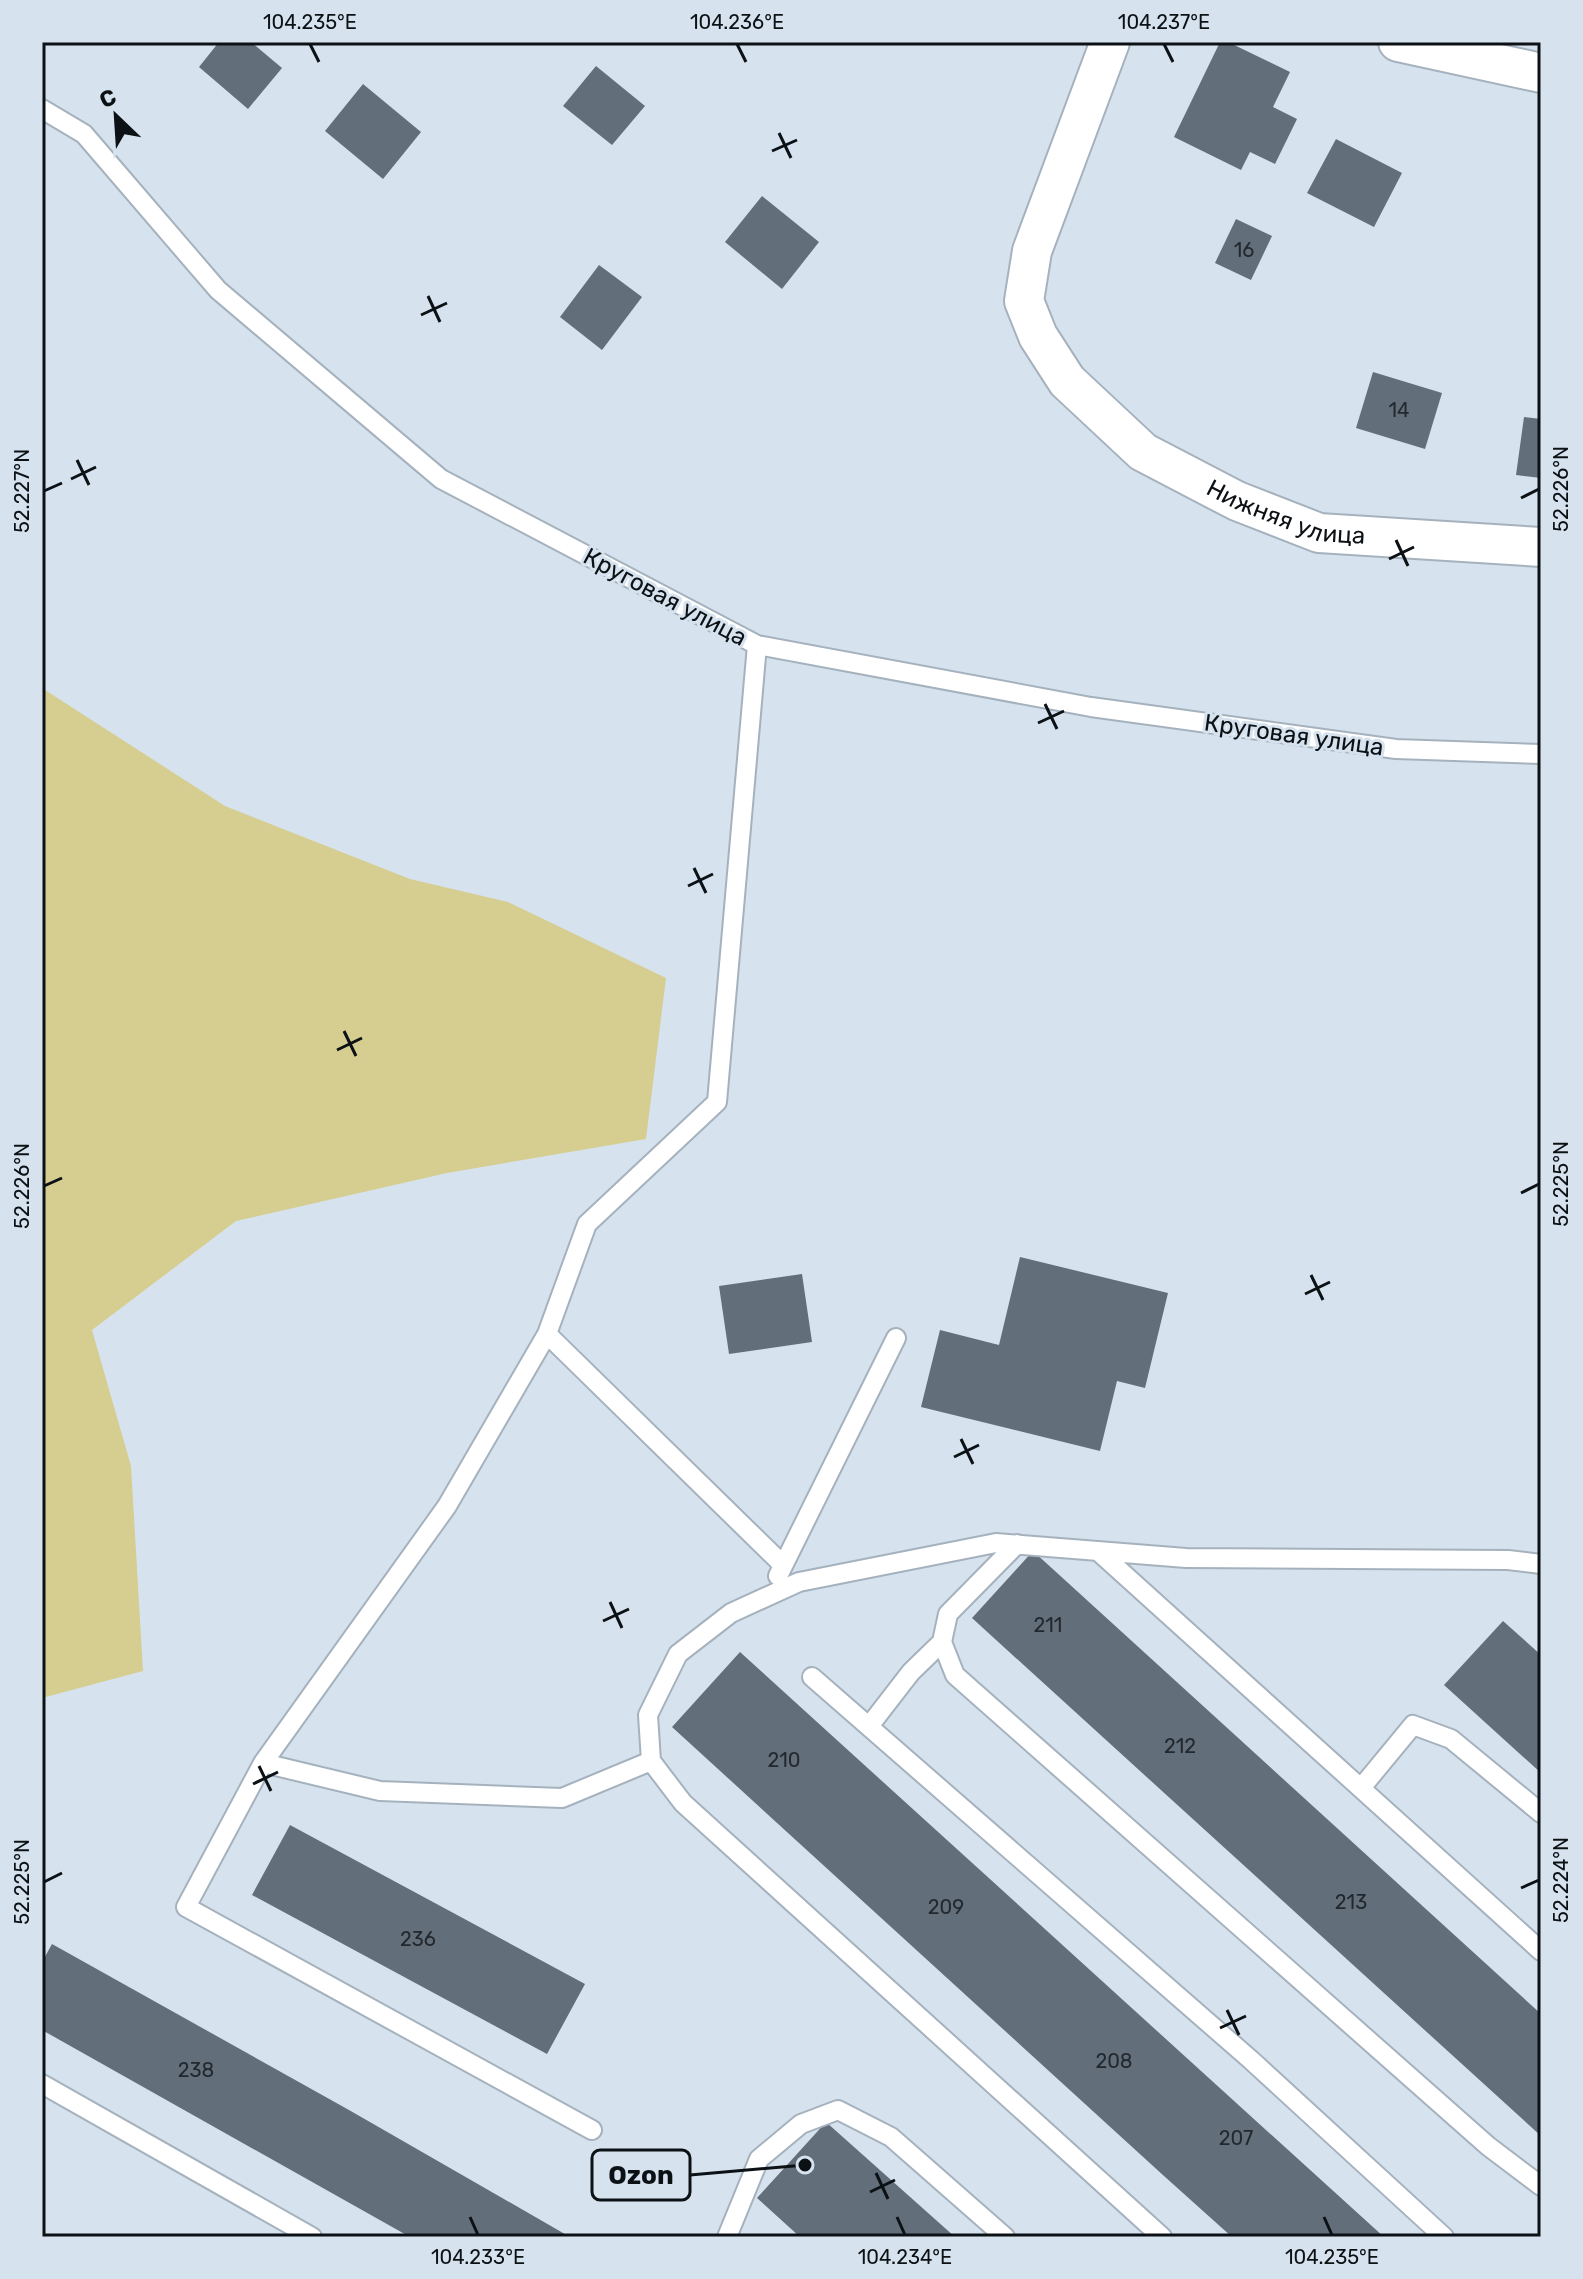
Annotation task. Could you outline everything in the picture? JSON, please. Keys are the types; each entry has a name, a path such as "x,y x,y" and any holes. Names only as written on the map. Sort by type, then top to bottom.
{"street":[{"name":"Нижняя улица","path":"1110,42 1032,251 1024,301 1038,336 1067,381 1143,452 1237,501 1319,533 1541,547"},
{"path":"1398,42 1541,73"}],"lane":[{"name":"Круговая улица","path":"42,109 84,134 218,290 441,479 757,645 882,671 1106,709 1396,749 1541,754"},
{"path":"592,2130 186,1907 263,1763 447,1506 547,1334 587,1224 717,1102 757,645"},
{"path":"547,1334 783,1565"},
{"path":"768,1596 896,1338"},
{"path":"1162,2237 683,1803 651,1761 648,1715 678,1654 731,1613 799,1582 996,1543 1186,1558 1508,1560 1541,1564"},
{"path":"1017,1544 948,1614 942,1642 955,1675 1488,2146 1541,2186"},
{"path":"1098,1551 1541,1951"},
{"path":"870,1725 911,1672 942,1642"},
{"path":"812,1677 1251,2060 1444,2237"},
{"path":"1361,1788 1413,1725 1451,1739 1541,1813"},
{"path":"263,1763 380,1791 562,1798 651,1761"},
{"path":"42,2084 312,2237"},
{"path":"725,2237 759,2159 801,2124 838,2110 891,2137 1005,2237"}],"shaded area":[{"path":"42,688 225,806 410,879 508,902 666,978 646,1139 447,1173 236,1221 92,1330 131,1466 143,1671 42,1698"}],"building":[{"path":"219,42 251,42 282,68 248,109 199,67"},
{"path":"1220,42 1228,42 1290,72 1273,107 1297,119 1275,164 1250,152 1241,170 1174,137"},
{"path":"596,66 645,106 612,145 563,106"},
{"path":"363,84 421,132 383,179 325,131"},
{"path":"1336,139 1402,173 1374,227 1307,193"},
{"path":"762,196 819,242 782,289 725,242"},
{"path":"1236,219 1272,236 1251,280 1215,263"},
{"path":"599,265 642,297 602,350 560,317"},
{"path":"1373,372 1442,393 1425,449 1356,428"},
{"path":"1524,417 1541,419 1541,478 1516,475"},
{"path":"1020,1257 1168,1293 1145,1388 1117,1381 1100,1451 921,1407 940,1330 999,1345"},
{"path":"802,1274 812,1342 729,1354 719,1286"},
{"path":"1033,1551 1541,2014 1541,2136 972,1618"},
{"path":"1503,1621 1541,1655 1541,1773 1444,1685"},
{"path":"740,1652 1384,2237 1232,2237 1164,2176 672,1727"},
{"path":"290,1825 585,1984 547,2054 252,1895"},
{"path":"52,1944 570,2237 410,2237 42,2030 42,1962"},
{"path":"826,2122 955,2237 800,2237 757,2198"}],"place":[{"name":"Ozon","path":"805,2165"}]}
